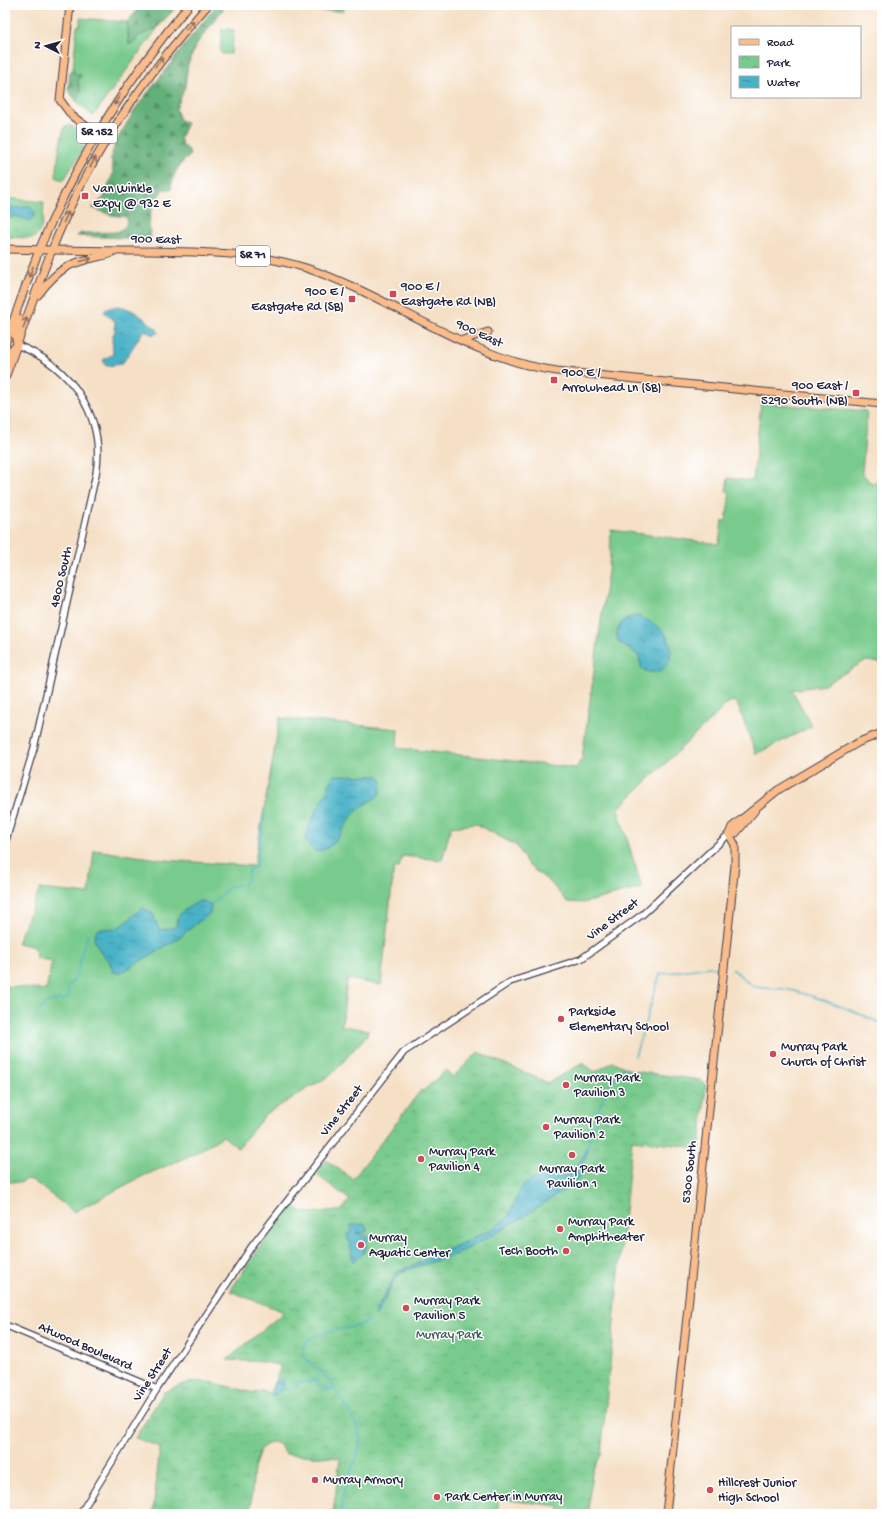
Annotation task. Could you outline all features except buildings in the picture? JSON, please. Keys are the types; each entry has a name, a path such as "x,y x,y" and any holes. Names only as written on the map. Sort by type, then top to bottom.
{"main road":[{"path":"70,5 60,100 72,116 96,135 106,140"},
{"name":"SR 152","path":"40,250 69,184 96,135 139,68 189,5"},
{"name":"SR 152","path":"52,250 81,184 106,140 155,68 208,5"},
{"name":"900 East","path":"5,249 243,255 289,263 336,279 507,360 546,369 882,404"},
{"path":"5,344 40,250"},
{"path":"33,301 52,250"},
{"name":"SR 71","path":"5,378 33,301 51,278 62,268 72,264 120,251"},
{"path":"5,361 11,350 18,345 15,335 20,316 22,295"},
{"path":"463,340 488,332"},
{"name":"Vine Street","path":"729,834 732,827 778,790 859,742 882,733"},
{"name":"5300 South","path":"666,1514 735,865 735,845 729,834"}],"street":[{"name":"4800 South","path":"5,843 39,728 96,474 98,455 97,437 92,417 82,394 67,377 48,361 35,352 18,345"},
{"name":"Vine Street","path":"80,1514 157,1389 252,1246 404,1052 510,982 581,959 643,914 729,834"},
{"name":"Atwood Boulevard","path":"5,1325 157,1389"}],"green space":[{"path":"137,5 178,5 156,29 138,36 136,40 129,45 127,22 136,12"},
{"path":"216,5 226,5 198,42 188,64 185,87 176,109 180,120 187,123 180,138 183,146 189,150 190,156 176,171 171,190 163,189 153,207 150,217 151,238 77,236 81,233 118,232 126,226 127,217 111,215 92,208 104,197 113,173 111,158 115,143 136,108"},
{"path":"309,5 346,5 343,11 313,11"},
{"path":"80,18 127,22 129,45 138,36 156,29 159,26 93,116 77,102 78,81 73,70 77,26 80,26"},
{"path":"222,28 234,30 231,54 222,54 220,52"},
{"path":"73,70 77,75 81,75 78,81 81,92 78,95 77,102 68,90 70,72"},
{"path":"69,125 82,132 87,139 79,156 63,181 56,177 61,138 65,126"},
{"path":"5,198 44,202 43,222 40,232 37,235 33,238 5,237"},
{"path":"761,403 867,411 862,473 870,482 882,483 882,663 865,661 824,685 792,690 812,726 756,754 737,703 732,701 728,703 618,809 642,888 583,903 567,902 550,882 528,865 517,846 476,824 451,827 442,860 402,856 399,868 394,867 381,985 347,979 342,1026 368,1030 367,1035 332,1074 266,1114 238,1148 223,1136 194,1154 143,1176 74,1212 32,1180 27,1179 20,1183 5,1181 5,986 46,990 52,961 36,958 35,947 17,943 40,889 89,894 94,850 165,860 254,866 280,718 398,729 397,748 576,768 582,758 610,556 611,530 719,544 722,521 726,521 730,492 726,491 728,478 753,481"},
{"name":"Murray Park","path":"478,1052 548,1083 583,1063 595,1072 613,1062 633,1071 701,1080 706,1085 700,1148 632,1140 601,1455 592,1471 588,1511 582,1514 559,1514 559,1506 499,1499 497,1514 333,1514 340,1458 286,1454 279,1444 271,1442 260,1449 254,1469 250,1514 169,1514 153,1512 160,1447 135,1438 164,1392 183,1384 199,1381 215,1383 254,1393 262,1391 269,1394 281,1366 265,1362 227,1360 284,1312 230,1291 263,1243 292,1205 305,1212 311,1213 334,1210 341,1211 350,1200 316,1174 326,1160 353,1179 421,1090 423,1091 446,1070 453,1077"}],"water":[{"path":"5,203 15,208 31,206 35,215 30,220 15,216 5,220"},
{"path":"117,306 134,311 157,329 158,333 153,335 144,330 122,364 106,366 103,360 113,354 112,337 115,331 115,321 104,312 106,309"},
{"path":"636,616 654,624 665,633 670,644 671,655 668,664 661,670 652,672 642,669 638,655 618,642 617,632 621,624 627,619"},
{"path":"335,775 379,776 382,782 381,790 379,795 354,814 335,842 324,850 315,852 305,840 312,820"},
{"path":"199,901 206,902 211,905 210,913 176,940 120,973 113,972 109,960 103,956 94,940 96,931 122,926 143,908 153,914 159,930 176,927 180,914"},
{"path":"586,1148 588,1148 580,1177 569,1187 522,1218 467,1249 454,1255 401,1272 396,1278 376,1316 374,1314 396,1273 489,1231 507,1218 523,1185 536,1178 546,1175 564,1177 577,1170"},
{"path":"365,1224 367,1232 356,1233 368,1236 365,1251 353,1262 350,1242 348,1241 347,1234 351,1233 351,1225"},
{"path":"281,1377 284,1383 282,1389 271,1396 275,1383"}],"waterway":[{"path":"5,412 7,419 5,429"},
{"path":"243,885 247,879 249,870 256,867 265,814"},
{"path":"211,905 230,886 239,885"},
{"path":"58,999 62,1001 68,998 68,987 73,982 79,968 83,946 89,934"},
{"path":"635,1056 660,974 709,967 717,968"},
{"path":"732,969 753,986 786,989 802,993 837,1005 882,1024"},
{"path":"32,1018 48,1002 56,1000"},
{"path":"587,1149 604,1096 616,1077 625,1067"},
{"path":"340,1514 345,1487 359,1449 360,1436 353,1418 337,1392 324,1374 306,1359 302,1352 306,1343 321,1333 352,1327 369,1320"},
{"path":"296,1388 299,1382 309,1382 312,1379 316,1381 319,1386 324,1386 328,1390 335,1390"},
{"path":"283,1387 289,1390"}],"place":[{"name":"Van Winkle Expy @ 932 E","path":"85,196"},
{"name":"900 E / Eastgate Rd (NB)","path":"393,294"},
{"name":"900 E / Eastgate Rd (SB)","path":"352,299"},
{"name":"900 E / Arrowhead Ln (SB)","path":"554,380"},
{"name":"900 East / 5290 South (NB)","path":"856,393"},
{"name":"Parkside Elementary School","path":"561,1019"},
{"name":"Murray Park Church of Christ","path":"773,1054"},
{"name":"Murray Park Pavilion 3","path":"566,1085"},
{"name":"Murray Park Pavilion 2","path":"546,1127"},
{"name":"Murray Park Pavilion 1","path":"572,1155"},
{"name":"Murray Park Pavilion 4","path":"421,1159"},
{"name":"Murray Park Amphitheater","path":"560,1229"},
{"name":"Murray Aquatic Center","path":"361,1245"},
{"name":"Tech Booth","path":"566,1251"},
{"name":"Murray Park Pavilion 5","path":"406,1308"},
{"name":"Murray Armory","path":"315,1480"},
{"name":"Hillcrest Junior High School","path":"710,1490"},
{"name":"Park Center in Murray","path":"437,1497"}]}
